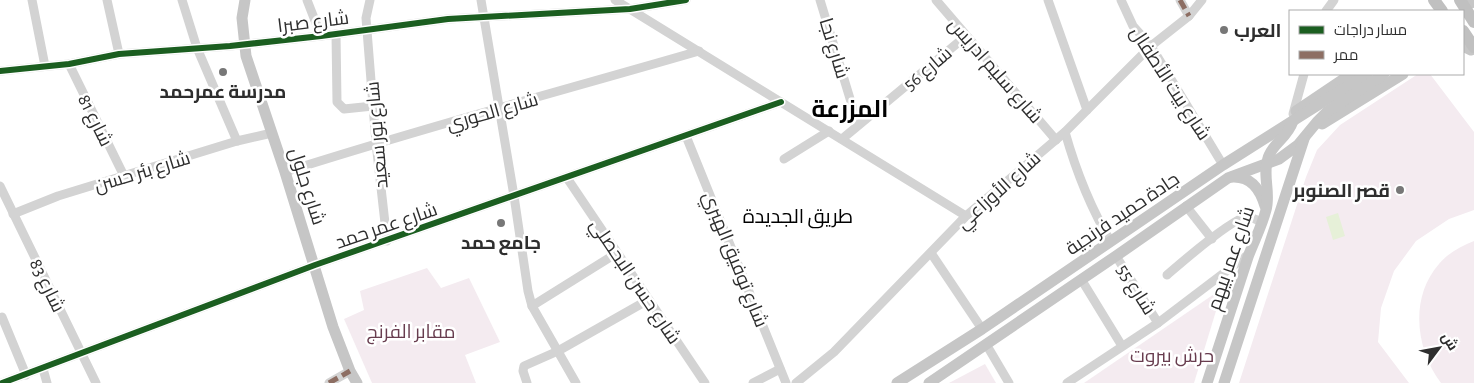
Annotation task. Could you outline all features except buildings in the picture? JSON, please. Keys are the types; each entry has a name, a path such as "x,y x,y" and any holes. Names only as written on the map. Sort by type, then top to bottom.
{"highway":[{"path":"1432,0 1441,10"},
{"path":"1451,0 1459,10"},
{"path":"1468,2 1474,22"},
{"path":"1464,16 1474,30"},
{"path":"1464,34 1470,49"}],"main road":[{"path":"237,0 236,28 242,44"},
{"path":"242,44 242,18 245,0"},
{"name":"شارع جلول","path":"242,44 286,172 333,327 350,371 357,383"},
{"path":"1266,165 1269,153 1288,134 1293,117 1349,75"},
{"path":"1293,117 1365,75"},
{"name":"جادة حميد فرنجية","path":"929,383 1228,178 1266,165 1289,152 1328,111 1382,75"},
{"path":"1308,134 1401,75"},
{"name":"جادة حميد فرنجية","path":"897,383 982,329 1111,242 1143,218 1255,145 1265,131 1293,117"},
{"name":"شارع عمر بيهم","path":"1224,383 1308,134"},
{"name":"شارع عمر بيهم","path":"1207,383 1249,254 1266,210 1268,200 1266,165"},
{"path":"1228,178 1243,178 1252,182 1261,195 1266,210"},
{"path":"1249,254 1266,254"}],"street":[{"path":"32,0 45,66"},
{"path":"107,0 119,54"},
{"path":"182,0 197,48 237,142"},
{"path":"307,0 321,36"},
{"name":"شارع بور سعيد","path":"370,0 366,18 376,143 387,241"},
{"path":"481,0 514,196 525,279 532,306 576,383"},
{"path":"615,0 966,216"},
{"name":"شارع صبرا","path":"0,70 69,64 119,54 321,36 448,19 630,8 648,3 686,0"},
{"name":"شارع نجا","path":"820,0 858,125"},
{"name":"شارع سليم ادريس","path":"936,0 1056,140"},
{"path":"1048,0 1087,110"},
{"name":"شارع بيت الأطفال","path":"1121,0 1133,26 1150,46 1223,165"},
{"path":"1180,0 1189,16"},
{"name":"شارع الأوزاعي","path":"796,383 834,352 966,216 1065,132 1150,46 1189,16 1202,0"},
{"path":"336,34 337,102 344,108 373,106"},
{"name":"شارع 56","path":"842,139 966,36"},
{"name":"شارع الحوري","path":"286,172 376,143 699,51"},
{"name":"شارع 81","path":"69,64 124,176"},
{"path":"1293,117 1304,75"},
{"name":"شارع عمر حمد","path":"2,383 315,265 781,102"},
{"path":"784,159 829,131"},
{"path":"1065,132 1089,203 1111,242"},
{"name":"شارع بئر حسن","path":"0,212 12,211 272,133"},
{"name":"شارع توفيق الهبري","path":"686,136 786,383"},
{"name":"شارع حسن البحصلي","path":"567,178 705,383"},
{"name":"شارع 83","path":"0,186 96,383"},
{"path":"1186,206 1212,239"},
{"path":"1167,275 1242,218 1253,218 1262,223"},
{"path":"532,306 616,253"},
{"path":"931,253 982,329"},
{"path":"1067,383 1158,323 1249,254"},
{"name":"شارع 55","path":"1116,256 1158,323"},
{"path":"1081,279 1122,346"},
{"path":"527,383 523,371 524,366 558,351 648,300"},
{"path":"0,318 2,318 26,374"},
{"path":"986,344 1009,383"},
{"path":"43,369 47,383"},
{"path":"753,383 780,369"},
{"path":"329,383 350,371"}],"green space":[{"path":"1416,75 1431,75 1474,132 1474,210 1449,219 1416,241 1394,271 1381,308 1378,342 1409,383 1239,383 1306,177 1317,150 1340,125"},
{"path":"1474,241 1474,383 1441,383 1426,355 1421,340 1419,324 1423,292 1429,278 1446,256"},
{"name":"مقابر الفرنج","path":"427,268 441,288 469,278 500,342 465,355 476,383 372,383 344,319 364,310 360,291"},
{"name":"حرش بيروت","path":"1223,288 1194,383 1084,383"},
{"path":"985,364 996,383 949,383"}],"shaded area":[{"path":"1338,213 1345,236 1333,240 1326,217"}],"marked path":[{"path":"1180,0 1189,16"},
{"path":"329,383 350,371"}],"cycle path":[{"path":"0,71 69,64 119,54 230,46 448,19 630,9 686,0"},
{"path":"2,383 315,265 781,102"}],"place":[{"name":"العرب","path":"1224,30"},
{"name":"مدرسة عمرحمد","path":"223,72"},
{"name":"قصر الصنوبر","path":"1400,190"},
{"name":"جامع حمد","path":"501,223"}],"district":[{"name":"المزرعة","path":"850,109"},
{"name":"طريق الجديدة","path":"798,216"}]}
